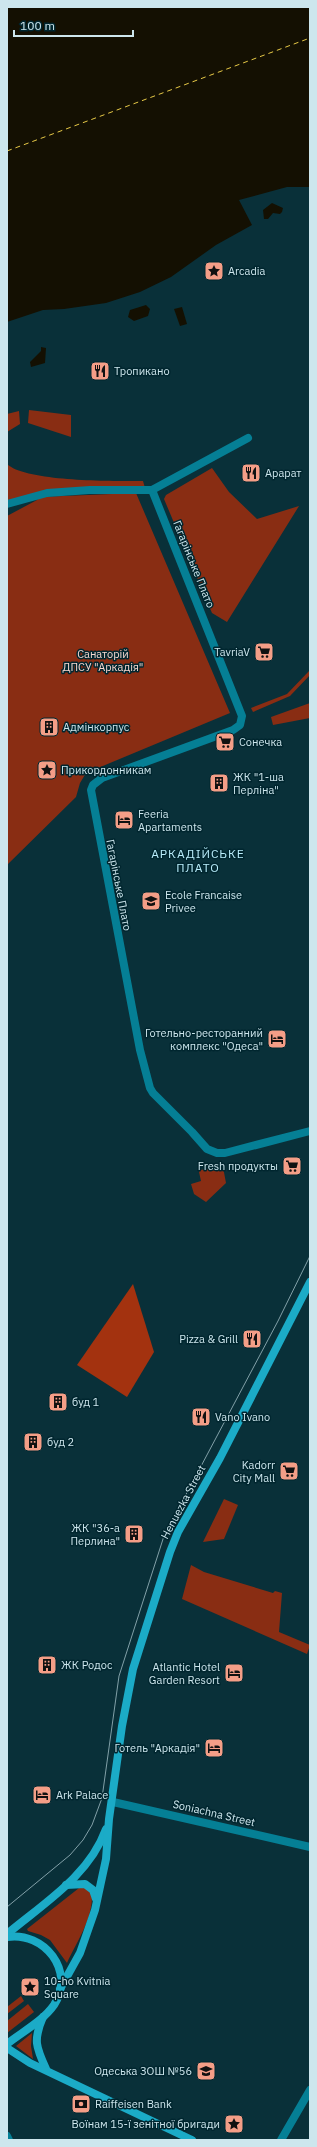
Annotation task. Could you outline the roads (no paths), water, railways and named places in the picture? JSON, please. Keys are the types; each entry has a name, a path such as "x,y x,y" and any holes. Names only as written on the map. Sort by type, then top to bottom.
{"main road":[{"name":"Henuezka Street","path":"7,1934 65,1886 89,1862 98,1849 109,1819 113,1802 122,1726 133,1669 170,1552 178,1532 226,1445 310,1282"},
{"name":"Henuezka Street","path":"60,1989 80,1953 96,1910 106,1858 109,1819"},
{"path":"65,1886 82,1883 91,1887 96,1897 96,1910"},
{"path":"7,1937 17,1936 29,1938 48,1949 60,1972 60,1989 54,2004 44,2016 7,2044"},
{"path":"44,2016 36,2041 38,2052 46,2069"},
{"path":"7,2048 30,2063 46,2069 75,2085 192,2140"}],"street":[{"path":"7,504 47,493 90,490 152,490 248,438"},
{"name":"Гагарінське Плато","path":"152,490 242,716 240,725 233,730 102,778 93,785 91,790 140,1050 153,1093 207,1149 217,1153 225,1153 310,1131"},
{"name":"Soniachna Street","path":"113,1802 310,1847"},
{"path":"281,2140 310,2090"},
{"path":"7,2136 9,2140"}],"tram line":[{"path":"7,1907 70,1855 83,1840 92,1825 102,1798 119,1676 164,1536 278,1321 310,1256"}],"place":[{"name":"Arcadia","path":"214,271"},
{"name":"Тропикано","path":"100,371"},
{"name":"Арарат","path":"251,473"},
{"name":"TavriaV","path":"264,652"},
{"name":"Адмінкорпус","path":"49,727"},
{"name":"Сонечка","path":"225,742"},
{"name":"Прикордонникам","path":"47,770"},
{"name":"ЖК \"1-ша Перліна\"","path":"219,783"},
{"name":"Feeria Apartaments","path":"124,820"},
{"name":"Ecole Francaise Privee","path":"151,901"},
{"name":"Готельно-ресторанний комплекс \"Одеса\"","path":"277,1039"},
{"name":"Fresh продукты","path":"292,1166"},
{"name":"Pizza & Grill","path":"252,1339"},
{"name":"буд 1","path":"58,1402"},
{"name":"Vano Ivano","path":"201,1417"},
{"name":"буд 2","path":"33,1442"},
{"name":"Kadorr City Mall","path":"289,1471"},
{"name":"ЖК \"36-а Перлина\"","path":"134,1534"},
{"name":"ЖК Родос","path":"47,1665"},
{"name":"Atlantic Hotel Garden Resort","path":"234,1673"},
{"name":"Готель \"Аркадія\"","path":"214,1748"},
{"name":"Ark Palace","path":"42,1795"},
{"name":"10-ho Kvitnia Square","path":"30,1987"},
{"name":"Одеська ЗОШ №56","path":"206,2071"},
{"name":"Raiffeisen Bank","path":"81,2104"},
{"name":"Воїнам 15-ї зенітної бригади","path":"234,2124"}],"district":[{"name":"АРКАДІЙСЬКЕ ПЛАТО","path":"198,860"}],"park label":[{"name":"Санаторій ДПСУ \"Аркадія\"","path":"103,660"}]}
